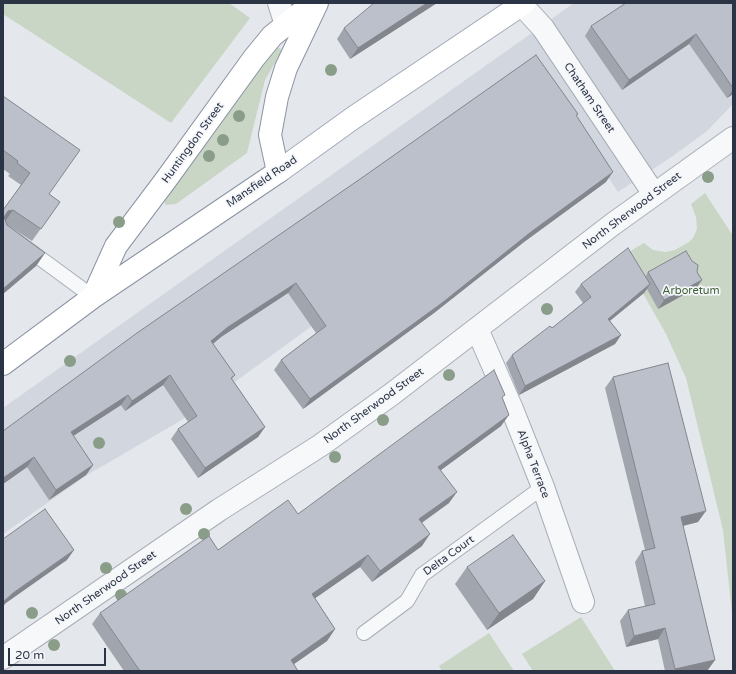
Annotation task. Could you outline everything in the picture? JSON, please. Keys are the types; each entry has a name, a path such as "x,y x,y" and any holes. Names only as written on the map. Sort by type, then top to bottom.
{"main road":[{"name":"Huntingdon Street","path":"93,297 116,246 254,58 272,36 313,3"},
{"path":"278,172 270,135 277,97 286,68 317,3"},
{"name":"Mansfield Road","path":"3,364 93,297 278,172 353,118 523,4"}],"street":[{"path":"279,3 286,25"},
{"name":"Chatham Street","path":"523,4 543,28 654,194"},
{"name":"North Sherwood Street","path":"3,658 219,510 321,445 477,329 654,194 733,138"},
{"name":"Alpha Terrace","path":"477,329 512,409 543,487 583,602"}],"lane":[{"path":"3,231 93,297"},
{"name":"Delta Court","path":"364,633 407,601 422,575 543,487"}],"shaded area":[{"path":"574,3 733,3 733,104 707,131 670,158 618,192 573,125 428,242 232,384 180,421 87,475 3,534 3,408"}],"green space":[{"path":"3,3 229,3 250,18 171,123 3,14"},
{"path":"278,47 282,50 265,80 247,153 176,204 165,205 165,198 248,82"},
{"name":"Arboretum","path":"705,193 733,236 733,622 723,530 686,378 666,334 622,256 644,243 653,250 666,252 675,250 689,242 693,238 697,229 696,217 691,204"},
{"path":"581,617 615,671 533,671 522,654"},
{"path":"489,633 514,671 442,671 439,666"}],"building":[{"path":"374,3 427,3 358,48 344,28"},
{"path":"626,3 733,3 733,88 696,34 629,80 591,26"},
{"path":"536,55 578,114 576,115 613,172 531,232 442,303 310,399 281,360 326,326 296,283 228,327 211,341 235,375 231,378 265,427 205,468 178,429 197,416 170,375 132,401 128,395 71,432 93,465 56,490 34,457 3,478 3,431 137,333 363,177"},
{"path":"3,96 80,150 49,194 60,202 41,229 13,210 8,211 4,217 7,225 45,253 3,289 3,210 30,173 17,163 18,161 3,150"},
{"path":"628,248 650,284 608,319 621,335 525,386 512,355 550,326 552,328 591,297 581,284"},
{"path":"686,251 692,261 698,265 697,272 702,280 664,300 648,272"},
{"path":"668,363 706,511 681,517 715,660 675,669 665,628 634,636 628,610 655,604 642,551 655,548 613,377"},
{"path":"494,370 505,395 502,397 509,415 438,467 457,492 419,519 430,534 380,571 368,555 312,594 335,629 291,660 298,671 140,671 100,613 209,536 218,550 288,500 298,514"},
{"path":"45,509 74,550 13,593 3,602 3,539"},
{"path":"513,535 545,581 499,613 467,567"}]}
